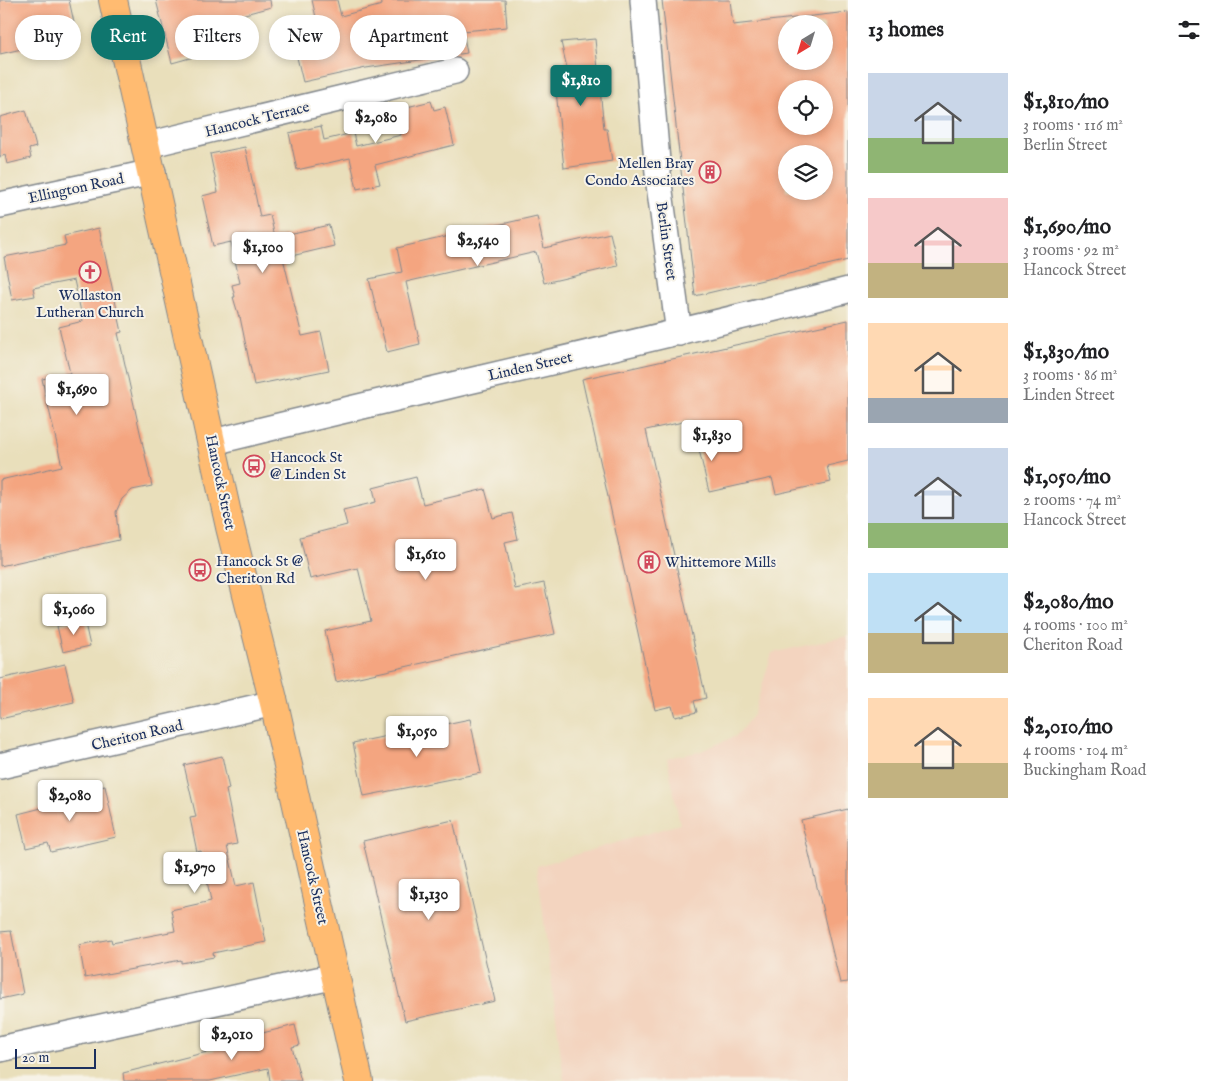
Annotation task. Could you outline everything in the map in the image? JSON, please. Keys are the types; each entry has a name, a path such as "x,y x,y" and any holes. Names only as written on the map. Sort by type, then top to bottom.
{"main road":[{"name":"Hancock Street","path":"114,0 213,442 230,527 274,703 360,1081"}],"street":[{"name":"Berlin Street","path":"643,0 659,184 679,333"},
{"name":"Hancock Terrace","path":"147,146 455,71"},
{"name":"Ellington Road","path":"0,205 153,172"},
{"name":"Linden Street","path":"213,442 544,362 679,333 848,290"},
{"name":"Cheriton Road","path":"0,766 274,703"},
{"path":"0,1049 336,976"}],"shaded area":[{"path":"848,636 848,1081 564,1081 537,866 680,824 667,758 699,752 736,736 753,715 772,653"}],"building":[{"path":"0,0 69,0 72,15 15,15 15,50 0,54"},
{"path":"156,0 270,0 271,7 241,15 175,15 175,60 183,60 172,63 165,35 165,15 160,15"},
{"path":"312,0 337,0 341,16 382,5 381,0 505,0 507,27 467,31 467,15 350,15 350,60 420,60 366,68 303,82 298,60 340,60 340,15 315,15"},
{"name":"Mellen Bray Condo Associates","path":"662,0 730,0 733,25 778,20 778,70 833,70 833,15 821,15 848,12 848,260 695,296"},
{"path":"595,39 604,129 607,129 612,161 564,168 554,71 567,68 561,42"},
{"path":"431,101 434,110 445,107 454,145 375,165 380,184 357,189 350,158 297,170 289,133 321,126 324,140 353,133 356,146 401,135 395,110"},
{"path":"26,110 36,147 29,149 31,158 7,164 5,155 0,157 0,117"},
{"path":"245,147 260,217 270,215 275,237 329,225 334,246 283,258 302,336 321,332 329,370 254,385 240,317 233,297 235,297 232,285 240,283 231,242 213,246 202,196 218,192 210,154"},
{"path":"537,216 544,248 610,233 618,266 544,283 536,252 406,282 420,344 387,352 369,279 402,272 397,248"},
{"path":"99,228 122,332 118,333 152,486 132,490 122,499 116,512 119,540 0,566 0,480 62,466 42,379 70,373 59,327 83,321 74,280 33,288 35,296 12,300 4,257 66,245 64,236"},
{"name":"Whittemore Mills","path":"848,320 848,461 827,466 831,482 776,494 772,478 709,492 692,420 646,430 706,698 694,701 697,712 675,717 672,706 655,710 582,379"},
{"path":"416,477 423,504 485,489 493,518 512,513 518,539 505,542 515,589 544,583 555,634 336,682 325,631 371,621 358,568 310,579 300,537 347,525 343,510 376,502 373,488"},
{"path":"84,619 90,646 63,652 57,626"},
{"path":"65,664 74,702 0,719 0,679"},
{"path":"470,719 481,773 364,796 353,743"},
{"path":"222,756 229,789 226,790 237,844 227,846 236,886 254,882 266,942 213,953 214,957 181,963 181,960 85,978 79,945 111,939 112,943 175,931 171,910 211,901 201,851 197,852 190,818 196,817 184,765"},
{"path":"105,786 116,837 51,852 48,843 26,848 18,814 73,800 72,793"},
{"path":"848,809 848,982 840,983 801,820"},
{"path":"453,820 495,1001 405,1021 363,841"},
{"path":"11,931 23,994 0,999 0,932"},
{"path":"295,1025 300,1045 292,1047 301,1081 270,1081 268,1068 210,1081 124,1081 123,1073 223,1048 222,1043"}],"place":[{"name":"Mellen Bray Condo Associates","path":"710,172"},
{"name":"Wollaston Lutheran Church","path":"90,272"},
{"name":"Hancock St @ Linden St","path":"254,466"},
{"name":"Whittemore Mills","path":"649,562"},
{"name":"Hancock St @ Cheriton Rd","path":"200,570"}]}
